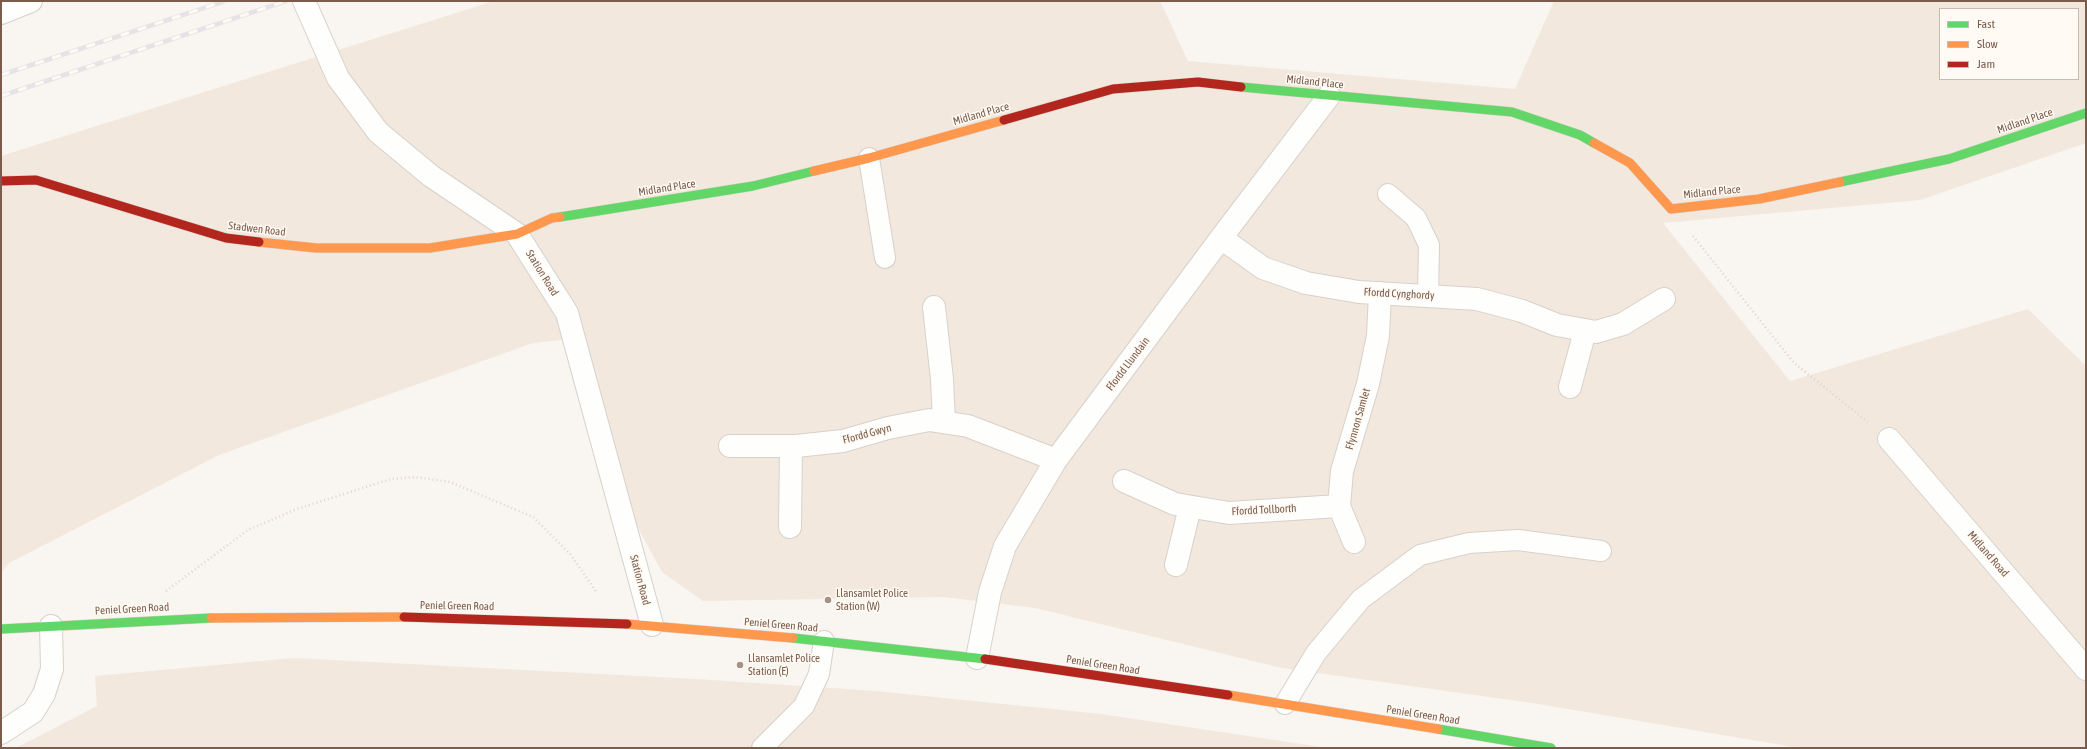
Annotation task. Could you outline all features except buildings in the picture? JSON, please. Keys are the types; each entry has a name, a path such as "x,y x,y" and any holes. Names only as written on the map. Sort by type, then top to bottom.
{"street":[{"path":"4,8 31,1"},
{"name":"Station Road","path":"304,1 338,78 378,132 431,176 517,234 566,313 652,625"},
{"name":"Midland Place","path":"517,234 552,218 753,186 868,158 1113,89 1198,82 1329,96 1512,112 1580,135 1630,163 1671,209 1758,199 1949,159 2086,113"},
{"name":"Ffordd Llundain","path":"977,658 990,592 1005,546 1056,460 1329,96"},
{"name":"Stadwen Road","path":"1,181 36,180 148,212 226,238 316,248 430,248 517,234"},
{"name":"Ffordd Cynghordy","path":"1221,238 1263,268 1306,283 1359,292 1477,299 1522,311 1557,325 1585,331 1596,332 1624,324 1664,299"},
{"name":"Ffynnon Samlet","path":"1354,542 1339,506 1342,471 1368,384 1378,336 1380,293"},
{"path":"934,307 942,378 944,422"},
{"path":"1570,387 1585,331"},
{"name":"Ffordd Gwyn","path":"730,446 790,446 843,441 888,428 930,420 968,426 1056,460"},
{"name":"Midland Road","path":"1889,439 2086,669"},
{"path":"790,446 790,527"},
{"name":"Ffordd Tollborth","path":"1124,481 1175,504 1229,513 1339,506"},
{"path":"1176,565 1190,507"},
{"name":"Peniel Green Road","path":"1,629 126,621 234,617 350,616 652,625 824,641 977,658 1285,704 1551,748"},
{"path":"1,733 33,712 44,694 52,669 51,626"}],"lane":[{"path":"868,158 885,258"},
{"path":"1388,194 1416,218 1429,245 1428,296"},
{"path":"1285,704 1316,653 1361,600 1420,555 1469,543 1518,540 1601,551"},
{"path":"762,748 804,706 819,674 824,641"}],"path":[{"path":"1671,209 1794,363 1889,439"},
{"path":"162,594 248,530 297,510 392,479 415,477 450,482 533,517 570,555 617,623"}],"shaded area":[{"path":"494,1 1160,1 1188,61 1515,89 1554,1 2086,1 2086,143 1920,200 1663,223 1790,381 2028,309 2086,366 2086,748 1800,748 1532,703 1282,668 1035,608 944,597 703,601 662,572 630,513 580,338 533,343 219,455 9,563 1,573 1,156"},
{"path":"294,658 696,679 876,691 1101,714 1328,748 16,748 97,706 95,676"}],"railway":[{"path":"1,75 225,1"},
{"path":"1,96 286,1"}],"traffic: fast":[{"path":"1241,87 1512,112 1580,135 1594,143"},
{"path":"1840,182 1949,159 2086,113"},
{"path":"560,217 753,186 814,171"},
{"path":"1,629 211,618"},
{"path":"793,638 985,659"},
{"path":"1438,729 1551,748"}],"traffic: slow":[{"path":"814,171 869,158 1004,120"},
{"path":"1594,143 1630,163 1671,209 1759,199 1840,182"},
{"path":"259,242 316,248 430,248 517,234 552,218 560,217"},
{"path":"211,618 404,617"},
{"path":"627,624 793,638"},
{"path":"1228,695 1438,729"}],"traffic: jam":[{"path":"1004,120 1113,89 1198,82 1241,87"},
{"path":"1,181 36,180 226,238 259,242"},
{"path":"404,617 627,624"},
{"path":"985,659 1228,695"}],"place":[{"name":"Llansamlet Police Station (W)","path":"828,600"},
{"name":"Llansamlet Police Station (E)","path":"740,665"}]}
